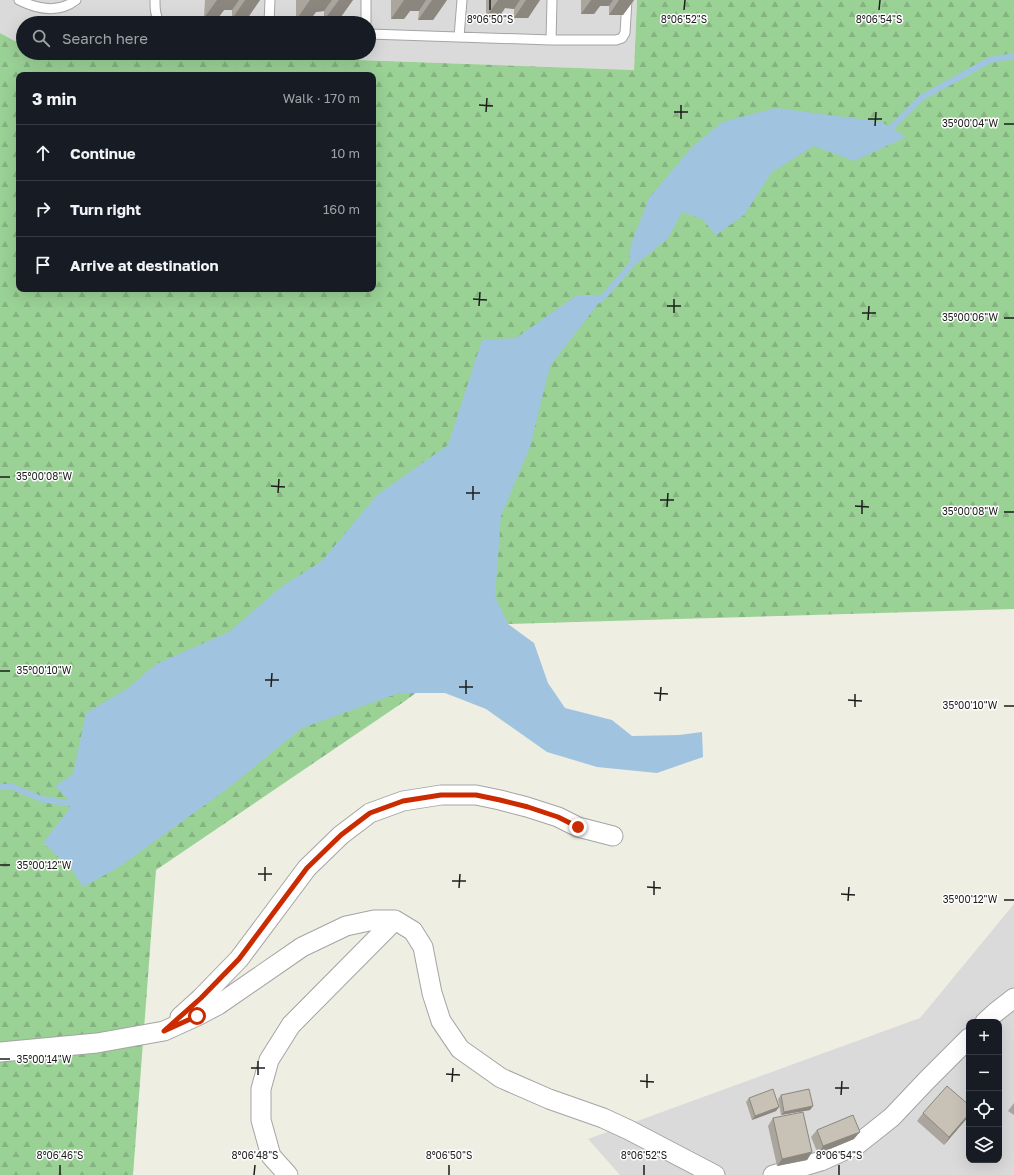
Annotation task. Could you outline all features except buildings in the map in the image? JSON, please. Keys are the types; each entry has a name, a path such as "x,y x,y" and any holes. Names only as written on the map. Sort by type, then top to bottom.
{"street":[{"path":"164,1031 201,998 239,959 307,868 341,835 370,813 403,801 441,795 476,795 528,807 558,817 578,827 613,836"},
{"path":"0,1052 97,1043 164,1031 218,1005 302,947 346,926 374,920 395,920 413,931 423,947 432,993 441,1021 460,1049 501,1078 549,1099 603,1118 623,1127 715,1175"},
{"path":"288,1175 271,1156 261,1120 261,1089 269,1060 291,1025 395,920"},
{"path":"988,1019 1014,998"},
{"path":"773,1175 821,1161 858,1144 892,1117 966,1041"}],"lane":[{"path":"19,0 32,6 46,9 60,7 76,0"},
{"path":"155,0 156,16"},
{"path":"269,16 270,0"},
{"path":"366,0 366,16"},
{"path":"459,37 462,0"},
{"path":"552,0 552,40"},
{"path":"376,34 552,40 616,40 622,38 625,33 627,25 628,0"}],"shaded area":[{"path":"0,0 637,0 634,70 358,60 376,60 376,16 16,16 16,41 0,33"},
{"path":"1014,904 1014,1175 620,1175 588,1139 920,1018"}],"green space":[{"path":"637,0 1014,0 1014,609 508,624 405,701 156,870 133,1175 0,1175 0,33 16,41 16,60 358,60 634,70"}],"water":[{"path":"776,108 882,122 906,137 854,161 814,146 772,172 744,215 716,235 702,219 682,212 668,238 628,270 631,244 649,198 691,148 722,122"},
{"path":"577,295 605,295 550,366 530,447 501,516 495,596 508,624 534,643 548,683 565,708 612,720 632,736 679,735 702,732 703,757 657,773 597,767 547,752 486,709 445,693 399,693 302,728 227,789 119,867 83,887 71,868 43,843 73,804 55,786 73,774 86,713 128,688 156,664 229,632 281,587 322,561 377,495 448,445 482,340 516,338"}],"waterway":[{"path":"886,133 921,98 990,60 1014,56"},
{"path":"599,300 632,264"},
{"path":"0,787 13,787 41,799 73,804 80,799"}],"route":[{"path":"197,1016 164,1031 201,998 239,959 307,868 341,835 370,813 403,801 441,795 476,795 528,807 558,817 578,827"}]}
